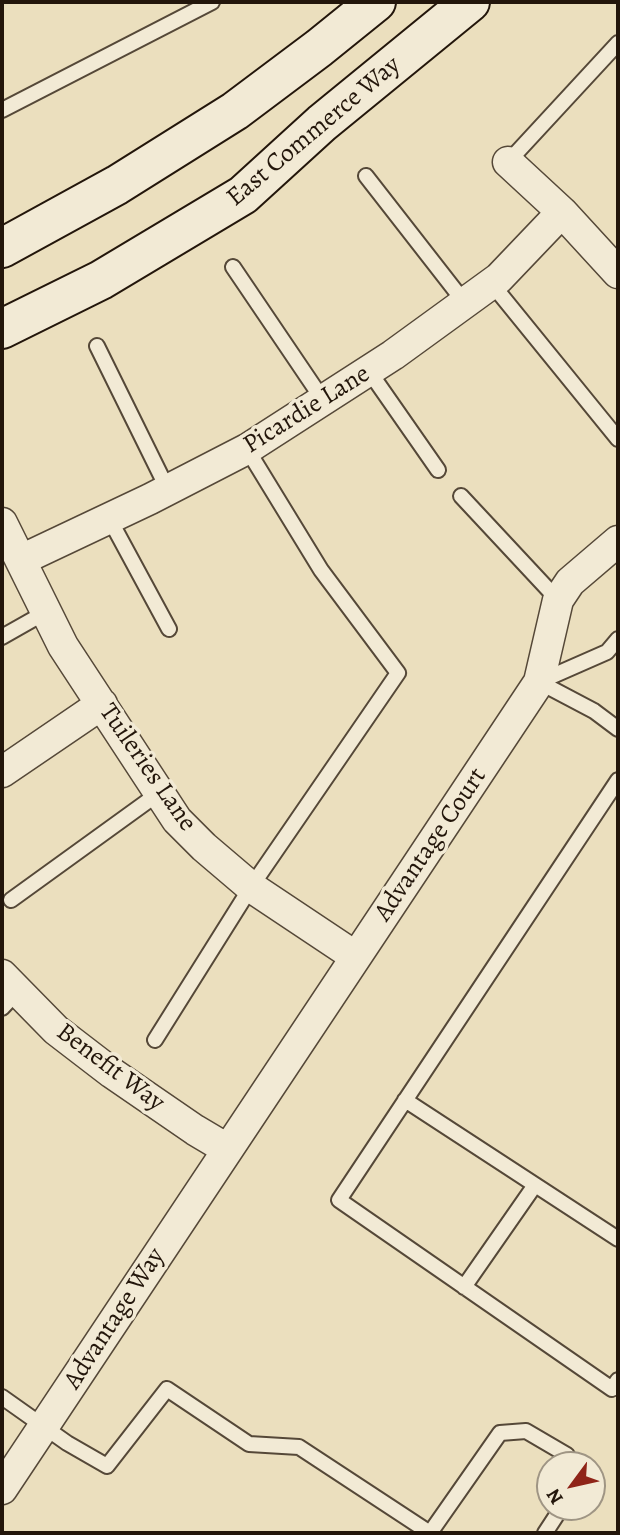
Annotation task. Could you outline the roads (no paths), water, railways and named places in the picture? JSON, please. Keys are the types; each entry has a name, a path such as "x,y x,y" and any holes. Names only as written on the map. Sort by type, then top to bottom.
{"main road":[{"path":"2,248 117,185 223,119 376,2"},
{"name":"East Commerce Way","path":"2,329 101,280 243,195 322,123 470,2"}],"street":[{"path":"508,162 615,263"},
{"name":"Picardie Lane","path":"21,560 247,449 369,371 492,284 562,212"},
{"name":"Tuileries Lane","path":"2,523 63,646 177,820 251,887 356,957"},
{"name":"Advantage Court","path":"228,1149 539,682 558,600 570,582 618,541"},
{"path":"2,772 102,704"},
{"name":"Benefit Way","path":"7,991 112,1073 195,1130 228,1149"},
{"name":"Advantage Way","path":"2,1489 228,1149"}],"lane":[{"path":"2,110 212,2"},
{"path":"508,162 618,43"},
{"path":"366,176 465,303"},
{"path":"233,267 323,400"},
{"path":"492,284 618,439"},
{"path":"97,346 168,490"},
{"path":"369,371 438,470"},
{"path":"155,1040 251,887 398,673 321,570 247,449"},
{"path":"461,496 558,600"},
{"path":"109,518 169,629"},
{"path":"2,637 46,612"},
{"path":"539,682 607,652 618,639"},
{"path":"539,682 594,711 618,729"},
{"path":"618,780 339,1200 612,1390 618,1380"},
{"path":"11,900 159,793"},
{"path":"405,1100 618,1239"},
{"path":"464,1287 535,1185"},
{"path":"2,1397 107,1466 167,1389 249,1444 299,1447 430,1533 500,1433 526,1431 560,1451"}]}
